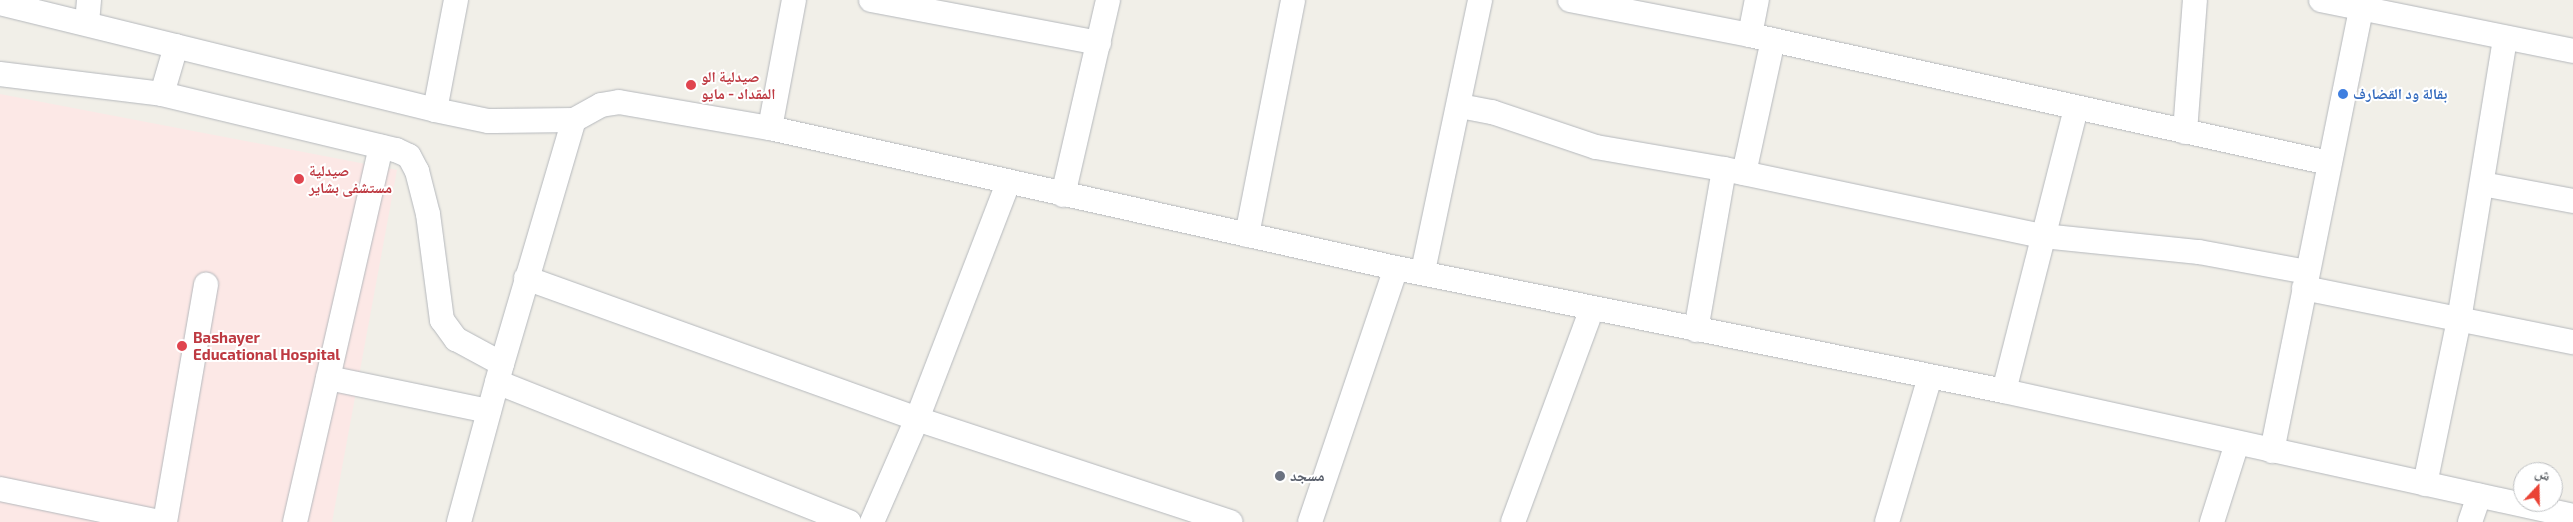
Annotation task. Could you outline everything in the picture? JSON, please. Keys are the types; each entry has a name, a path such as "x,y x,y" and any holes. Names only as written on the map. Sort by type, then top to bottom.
{"street":[{"path":"87,23 89,0"},
{"path":"436,110 456,0"},
{"path":"770,128 794,0"},
{"path":"871,0 1098,43"},
{"path":"1063,195 1108,0"},
{"path":"1248,235 1293,0"},
{"path":"1423,271 1460,106 1480,0"},
{"path":"1570,0 1762,38 2329,164"},
{"path":"1696,330 1734,171 1762,38 1757,0"},
{"path":"2185,132 2195,0"},
{"path":"2321,0 2362,4 2505,38 2573,51"},
{"path":"0,3 436,110 488,121 574,120 601,105 619,102 770,128 1008,183 1396,268 1423,271 1592,309 1930,378 2004,391 2573,516"},
{"path":"2272,451 2362,4"},
{"path":"2425,484 2459,320 2505,38"},
{"path":"162,94 176,46"},
{"path":"1,79 162,94 381,147 409,156 417,171 428,214 442,320 456,339 499,373 849,522"},
{"path":"1460,106 1508,117 1596,148 1734,171 2043,236 2198,252 2459,320 2573,342"},
{"path":"2004,391 2076,108"},
{"path":"460,522 499,373 574,120"},
{"path":"295,522 381,147"},
{"path":"872,522 917,419 1008,183"},
{"path":"2482,184 2573,201"},
{"path":"1310,522 1396,268"},
{"path":"526,278 917,419 1230,522"},
{"path":"165,522 206,285"},
{"path":"1513,522 1592,309"},
{"path":"328,378 489,411"},
{"path":"1887,522 1930,378"},
{"path":"2212,522 2237,443"},
{"path":"0,489 159,522"},
{"path":"2470,522 2479,496"}],"shaded area":[{"name":"Bashayer Educational Hospital","path":"0,94 397,170 332,522 0,522"}],"place":[{"name":"صيدلية الو المقداد - مايو","path":"691,85"},
{"name":"بقالة ود القضارف","path":"2343,94"},
{"name":"صيدلية مستشفى بشاير","path":"299,179"},
{"name":"Bashayer Educational Hospital","path":"182,346"},
{"name":"مسجد","path":"1280,476"}]}
